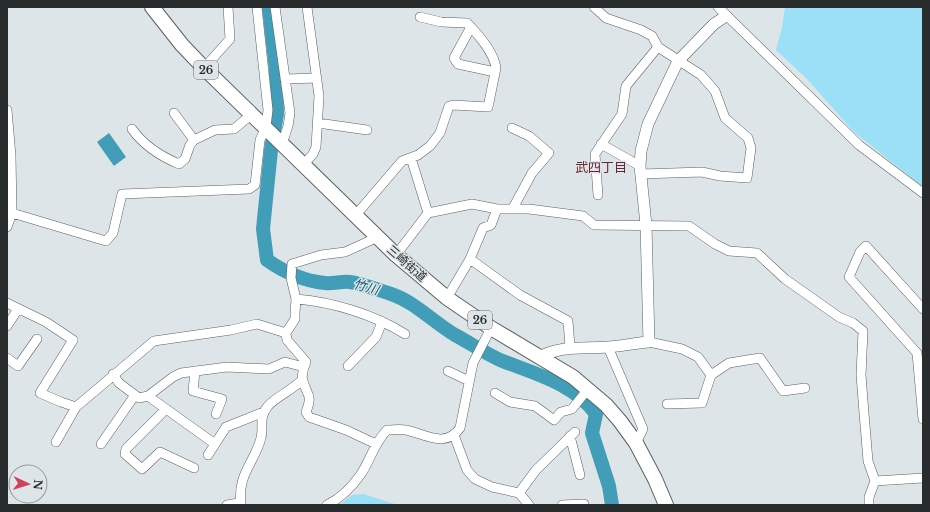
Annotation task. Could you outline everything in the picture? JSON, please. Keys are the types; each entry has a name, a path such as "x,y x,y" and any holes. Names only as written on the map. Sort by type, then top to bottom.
{"main road":[{"name":"三崎街道","path":"152,7 182,45 204,68 396,255 447,298 491,328 573,376 588,389 620,421 636,443 655,479 666,505"}],"street":[{"path":"204,68 230,39 228,7"},
{"path":"12,213 106,241 113,234 122,194 249,189 255,185 260,140 266,127 267,94 257,7"},
{"path":"275,7 290,113 288,126 281,142"},
{"path":"304,164 313,154 316,147 319,96 307,7"},
{"path":"594,7 606,18 641,30 652,36 658,47 701,75 715,91 725,118 748,138 751,148 747,178 720,176 702,172 641,170 601,144"},
{"path":"718,7 859,145 923,193"},
{"path":"649,342 646,225 641,170 641,151 648,124 678,61 714,24 726,16"},
{"path":"355,216 402,161 418,155 430,146 440,133 449,106 453,105 488,108 496,72 495,62 471,27 467,23 441,22 420,17"},
{"path":"471,27 454,58 458,64 496,72"},
{"path":"598,195 595,154 622,114 626,86 658,47"},
{"path":"285,79 317,78"},
{"path":"7,110 9,183 12,213 7,227"},
{"path":"174,113 194,140"},
{"path":"132,129 141,141 162,157 179,164 185,159 190,145 194,140 215,130 234,129 252,114"},
{"path":"318,123 367,130"},
{"path":"512,128 530,136 549,153 532,173 513,208"},
{"path":"411,158 428,213"},
{"path":"396,255 428,213 472,204 497,208 513,208 583,216 594,225 689,226 715,244 729,251 757,253 785,279 838,317 853,323 862,331 861,375 868,461 875,481 869,497 869,505"},
{"path":"447,298 470,259 483,228 491,225 497,208"},
{"path":"376,444 346,430 309,417 306,412 309,404 309,394 302,380 306,362 287,340 286,333 295,319 296,299 291,278 292,264 321,255 345,252 378,237"},
{"path":"923,309 866,246 860,252 849,277 920,352 923,419"},
{"path":"470,259 520,295 568,321 570,347"},
{"path":"296,299 317,301 382,322 405,334"},
{"path":"7,303 46,322 73,340 40,392 76,407"},
{"path":"7,326 18,309"},
{"path":"348,366 376,336 382,322"},
{"path":"56,442 76,407 113,374 154,341 231,330 256,324 286,333"},
{"path":"327,505 345,493 362,473 376,444 387,430 404,429 436,439 448,438 454,435 460,428 473,363 491,328"},
{"path":"7,358 18,366 37,339"},
{"path":"541,356 570,347 608,347 649,342 682,349 698,357 711,375"},
{"path":"608,347 643,429 636,443"},
{"path":"667,404 702,403 711,375 729,363 760,358 783,391 805,388"},
{"path":"113,374 119,383 138,398 148,396 173,376 181,373 227,367 269,369 286,362 304,367"},
{"path":"195,371 193,391 222,399 216,414"},
{"path":"448,371 470,381"},
{"path":"227,505 238,503 241,504 243,475 261,440 262,433 260,425 267,407 290,391 302,380"},
{"path":"495,393 510,402 535,406 554,420 561,412 572,409 588,389"},
{"path":"101,444 135,395"},
{"path":"148,396 165,410 215,444"},
{"path":"165,410 126,449 125,454 142,468 160,452 194,468"},
{"path":"208,455 229,425 264,412"},
{"path":"519,493 536,470 572,434 580,475"},
{"path":"454,435 467,470 474,479 492,487 519,493 529,505"},
{"path":"875,481 923,478"},
{"path":"562,505 584,504"}],"shaded area":[{"path":"785,7 923,7 923,187 854,132 808,80 776,50"},
{"path":"109,133 126,157 114,166 97,142"},
{"path":"363,494 398,505 339,505 352,495"}],"waterway":[{"name":"竹川","path":"269,7 276,70 277,114 271,150 263,229 267,260 287,272 309,280 328,283 355,283 391,294 408,302 455,335 500,360 540,375 576,394 587,403 596,414 592,433 609,486 612,505"}],"district":[{"name":"武四丁目","path":"601,167"}]}
